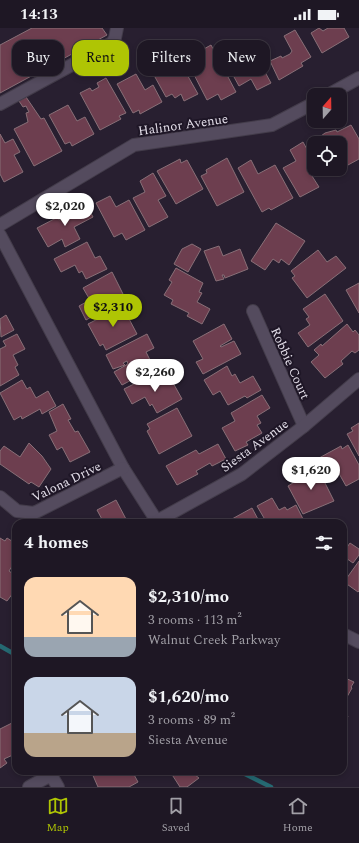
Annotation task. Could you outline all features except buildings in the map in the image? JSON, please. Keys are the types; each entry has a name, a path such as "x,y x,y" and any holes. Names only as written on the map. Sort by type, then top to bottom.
{"street":[{"path":"0,104 112,43 115,38 117,28"},
{"path":"341,88 359,78"},
{"name":"Halinor Avenue","path":"0,225 134,145 272,125 307,107"},
{"path":"0,236 123,468 156,519"},
{"name":"Robbie Court","path":"253,311 304,426"},
{"name":"Siesta Avenue","path":"163,519 242,474 304,426 359,379"},
{"name":"Valona Drive","path":"0,497 17,511 34,513 123,468"},
{"path":"347,636 359,642"},
{"path":"29,787 51,775 58,787"}],"waterway":[{"path":"0,646 12,653"},
{"path":"247,775 271,787"}]}
